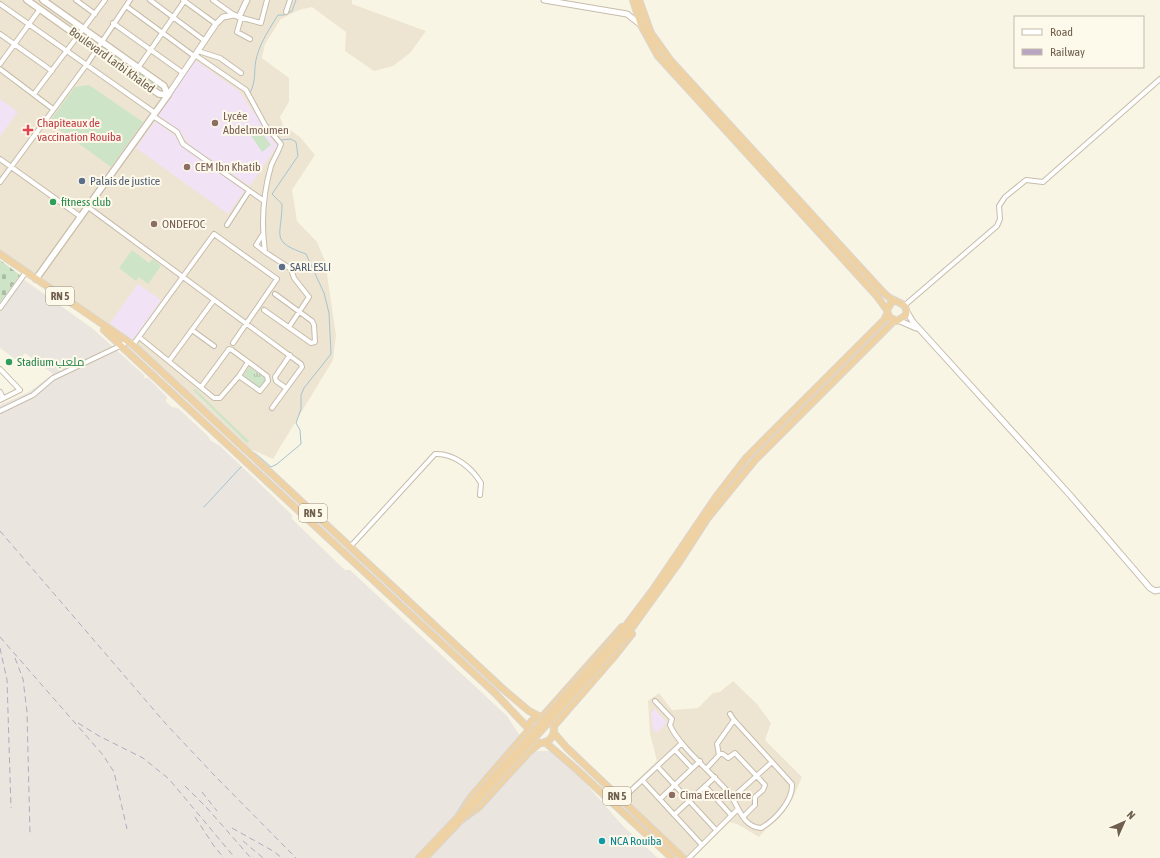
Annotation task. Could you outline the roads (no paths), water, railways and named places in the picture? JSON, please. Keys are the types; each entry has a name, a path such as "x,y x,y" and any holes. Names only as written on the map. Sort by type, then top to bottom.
{"highway":[{"path":"633,0 641,25 658,56 870,289 887,312 897,321"},
{"path":"425,858 623,634 647,604 707,519 738,479 755,460 897,321 906,316 906,308 895,302 881,290 670,61 651,33 639,0"},
{"name":"RN 5","path":"0,254 85,312 124,343 155,375 495,693 527,729"},
{"path":"419,858 459,818 470,798 527,729 531,720 541,716 647,604 704,513 746,458 884,320 889,305 895,302"},
{"name":"RN 5","path":"124,343 133,345 160,369 509,694 529,711 541,716"},
{"path":"155,375 160,369"},
{"path":"554,726 613,658 645,616 647,604"},
{"path":"459,818 479,807 529,752 550,739 554,733 554,726 550,719 541,716"},
{"path":"527,729 530,738 542,743"},
{"name":"RN 5","path":"554,733 567,748 683,858"},
{"name":"RN 5","path":"542,743 575,768 672,858"}],"main road":[{"name":"Boulevard Larbi Khaled","path":"27,0 159,94 168,95"},
{"name":"Boulevard Larbi Khaled","path":"43,0 164,86 168,95"},
{"path":"36,279 168,95"}],"street":[{"path":"76,0 95,14"},
{"path":"34,94 105,0"},
{"path":"0,182 86,64 130,0"},
{"path":"150,0 205,40"},
{"path":"138,68 174,18 184,0 216,24"},
{"path":"213,0 238,17"},
{"path":"247,0 238,17 237,32 250,39"},
{"path":"168,95 223,16 238,17 261,23 267,0"},
{"path":"286,12 290,0"},
{"path":"544,0 627,14 641,25"},
{"path":"0,4 86,64 177,132 184,144 264,202"},
{"path":"126,6 162,33 196,54 246,90 265,125 281,143 271,166 264,202 263,234 265,252"},
{"path":"0,64 40,9"},
{"path":"113,23 183,73"},
{"path":"0,34 52,71"},
{"path":"196,54 220,58 241,73"},
{"path":"0,69 53,109"},
{"path":"1160,79 1043,182 1026,180 1015,188 1000,203 1000,219 997,226 906,308 921,330 1070,495 1150,588 1155,591 1160,590"},
{"path":"0,159 81,217"},
{"path":"227,225 249,191"},
{"path":"88,207 290,355 302,367 272,408"},
{"path":"133,345 214,234 277,278 277,281 233,343"},
{"path":"263,234 256,245 292,269 296,282 308,295 309,299 289,327"},
{"path":"0,308 26,272"},
{"path":"264,310 311,343 315,342 313,323 274,294"},
{"path":"169,361 214,300"},
{"path":"897,321 921,330"},
{"path":"192,330 214,346"},
{"path":"139,337 214,398 220,398 248,362"},
{"path":"0,411 33,395 53,378 124,343"},
{"path":"201,387 229,349 248,362 268,379 262,390 258,390 238,376"},
{"path":"286,388 276,381 275,377 290,355"},
{"path":"0,370 20,390 1,399 0,392"},
{"path":"350,547 435,454 452,456 475,474 481,483 480,495"},
{"path":"655,700 670,716 672,720 671,727 682,743 715,777 732,798 743,817 751,826 761,828 766,825 789,800 792,784 730,714"},
{"path":"719,754 717,744 734,720"},
{"path":"621,800 682,743"},
{"path":"675,750 692,768"},
{"path":"719,754 723,754 728,758 735,753 757,775 765,787 755,797 755,805 743,817"},
{"path":"707,768 719,754"},
{"path":"660,799 700,761"},
{"path":"732,798 772,762"},
{"path":"658,767 716,830"},
{"path":"674,815 715,777"},
{"path":"643,781 702,845"},
{"path":"705,786 731,815"},
{"path":"689,858 738,809"}],"waterway":[{"path":"260,111 250,93 259,50 278,15 284,15 292,11 296,0"},
{"path":"255,453 271,467 277,464 301,444 300,430 296,423 301,409 301,395 304,388 331,354 329,313 324,293 306,254 287,245 282,241 280,236 282,204 272,194 298,156 296,142 291,139 280,140"},
{"path":"204,507 241,467"}],"railway":[{"path":"0,531 166,724 296,858"},
{"path":"0,637 103,755 114,772 127,829"},
{"path":"0,648 7,680 11,808"},
{"path":"15,658 23,679 27,712 30,834"},
{"path":"78,723 99,736 143,758 169,779 235,858"},
{"path":"185,786 207,808 251,858"},
{"path":"202,792 217,811"},
{"path":"195,817 214,846 224,858"},
{"path":"232,828 273,851 282,858"},
{"path":"243,841 263,858"}],"place":[{"name":"Lycée Abdelmoumen","path":"215,123"},
{"name":"Chapiteaux de vaccination Rouiba","path":"28,130"},
{"name":"CEM Ibn Khatib","path":"187,167"},
{"name":"Palais de justice","path":"82,181"},
{"name":"fitness club","path":"53,202"},
{"name":"ONDEFOC","path":"154,224"},
{"name":"SARL ESLI","path":"282,267"},
{"name":"Stadium ملعب","path":"9,362"},
{"name":"Cima Excellence","path":"672,795"},
{"name":"NCA Rouiba","path":"602,841"}]}
